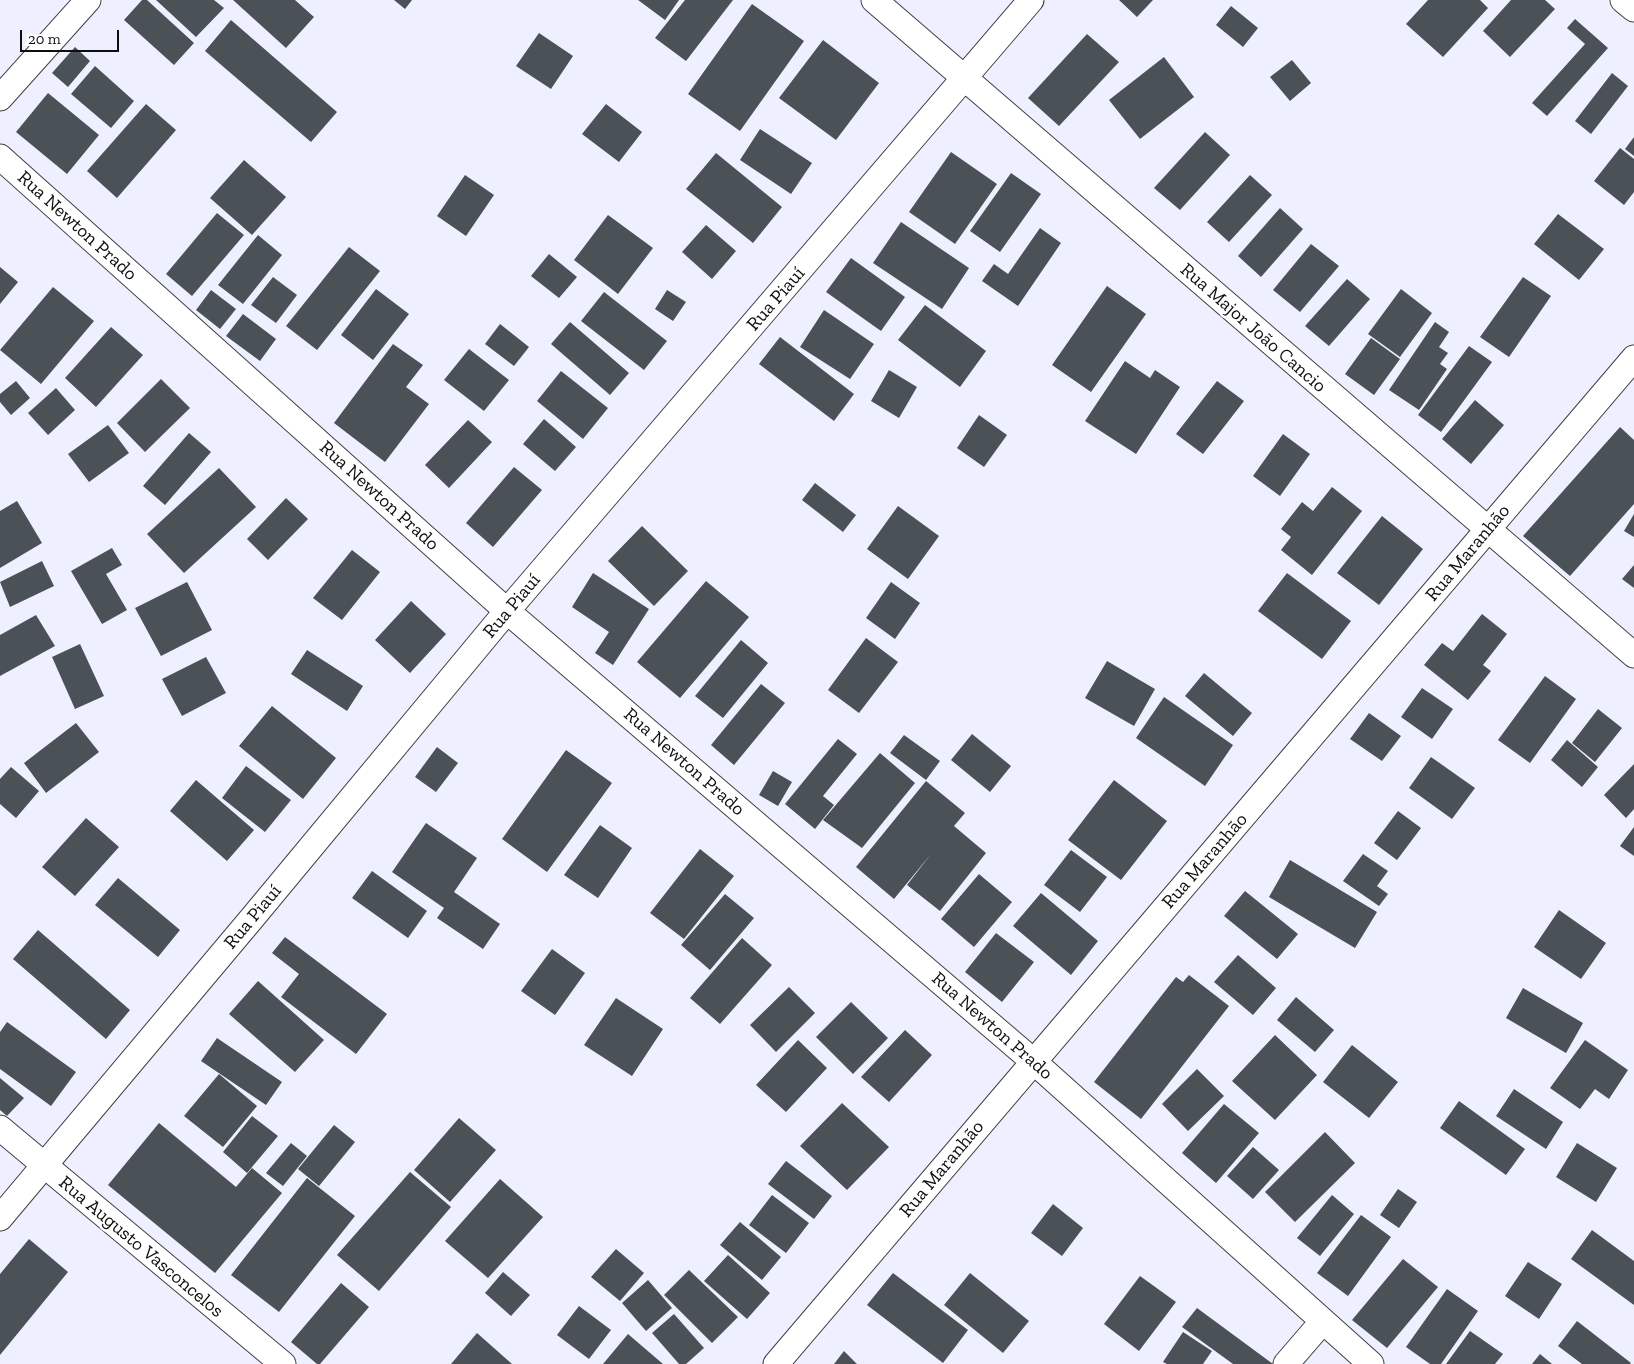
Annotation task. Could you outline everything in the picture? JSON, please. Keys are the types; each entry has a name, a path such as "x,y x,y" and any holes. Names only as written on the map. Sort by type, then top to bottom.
{"street":[{"path":"0,98 88,0"},
{"name":"Rua Major João Cancio","path":"874,0 1634,655"},
{"name":"Rua Piauí","path":"0,1218 254,917 507,611 1031,0"},
{"path":"1623,0 1634,9"},
{"name":"Rua Newton Prado","path":"0,157 507,611 1033,1061 1371,1364"},
{"name":"Rua Maranhão","path":"776,1364 1634,358"},
{"name":"Rua Augusto Vasconcelos","path":"0,1128 43,1166 283,1364"},
{"path":"1286,1364 1323,1321"}],"building":[{"path":"142,0 147,0 194,43 174,65 124,20"},
{"path":"156,0 214,0 224,8 196,37"},
{"path":"233,0 295,0 314,17 286,48"},
{"path":"394,0 412,0 405,9"},
{"path":"638,0 679,0 665,20"},
{"path":"685,0 733,0 686,61 655,38"},
{"path":"1119,0 1153,0 1137,17"},
{"path":"1428,0 1480,0 1488,8 1443,57 1406,24"},
{"path":"1511,0 1545,0 1555,9 1510,57 1483,31"},
{"path":"752,4 804,41 740,131 688,94"},
{"path":"1231,6 1258,28 1243,47 1216,25"},
{"path":"1575,19 1608,48 1547,116 1532,103 1585,44 1567,28"},
{"path":"231,20 337,112 311,142 205,51"},
{"path":"539,33 573,56 551,89 516,66"},
{"path":"1087,34 1119,62 1059,126 1028,98"},
{"path":"823,40 879,83 836,140 779,98"},
{"path":"75,47 90,61 68,87 52,73"},
{"path":"1164,57 1194,97 1140,139 1109,100"},
{"path":"1292,60 1311,83 1290,101 1270,77"},
{"path":"95,66 134,101 111,128 71,94"},
{"path":"1612,73 1628,86 1591,134 1575,121"},
{"path":"48,93 99,135 67,174 16,132"},
{"path":"146,104 176,130 117,198 87,171"},
{"path":"606,104 642,132 619,162 582,134"},
{"path":"760,129 812,163 791,194 740,160"},
{"path":"1205,132 1230,155 1180,210 1154,188"},
{"path":"1634,137 1634,156 1625,149"},
{"path":"1620,148 1634,159 1634,192 1624,205 1594,181"},
{"path":"951,152 997,184 955,244 909,212"},
{"path":"716,153 782,207 753,243 686,189"},
{"path":"244,160 286,197 252,235 210,198"},
{"path":"1011,173 1041,194 1000,252 970,231"},
{"path":"465,175 494,195 466,236 437,216"},
{"path":"1250,175 1272,195 1229,242 1207,222"},
{"path":"1280,208 1303,229 1261,277 1238,256"},
{"path":"217,213 244,235 192,296 166,274"},
{"path":"1558,214 1604,249 1579,280 1534,244"},
{"path":"608,215 653,248 618,294 574,260"},
{"path":"901,222 969,268 942,309 873,263"},
{"path":"706,225 736,251 712,279 682,252"},
{"path":"1040,228 1061,243 1018,306 982,281 994,264 1008,274"},
{"path":"258,235 282,255 243,304 218,285"},
{"path":"1311,244 1339,266 1300,312 1273,290"},
{"path":"349,247 380,271 317,350 286,326"},
{"path":"549,254 577,277 559,298 531,276"},
{"path":"851,258 905,297 881,331 826,292"},
{"path":"0,267 18,282 0,304"},
{"path":"273,277 297,295 276,323 251,305"},
{"path":"1523,277 1551,296 1509,357 1480,337"},
{"path":"1347,279 1370,299 1329,346 1305,326"},
{"path":"1107,286 1146,314 1091,392 1052,365"},
{"path":"53,287 94,321 41,384 0,350"},
{"path":"376,289 409,314 373,360 341,335"},
{"path":"1401,289 1432,313 1400,357 1368,334"},
{"path":"211,290 236,309 220,329 196,310"},
{"path":"667,290 686,302 673,321 655,309"},
{"path":"604,292 667,341 644,370 581,321"},
{"path":"925,305 986,351 960,387 898,340"},
{"path":"824,310 874,344 850,379 800,347"},
{"path":"243,314 276,339 260,361 226,336"},
{"path":"570,322 629,373 610,395 551,344"},
{"path":"1435,322 1449,332 1439,347 1448,353 1440,364 1447,369 1419,410 1389,390"},
{"path":"500,324 529,347 514,366 485,344"},
{"path":"111,327 143,355 96,407 65,378"},
{"path":"780,337 854,394 834,421 759,364"},
{"path":"1371,338 1400,359 1374,395 1345,374"},
{"path":"393,344 423,365 406,387 429,404 385,462 334,423"},
{"path":"1469,346 1492,362 1441,432 1418,415"},
{"path":"469,349 509,380 484,411 444,380"},
{"path":"1125,361 1150,378 1155,370 1180,387 1136,454 1085,421"},
{"path":"889,370 917,387 899,418 871,401"},
{"path":"561,371 608,408 583,439 537,401"},
{"path":"161,379 190,408 145,452 117,423"},
{"path":"16,381 30,398 11,415 0,402 0,394"},
{"path":"1217,381 1244,401 1203,454 1176,434"},
{"path":"56,388 75,410 48,435 28,413"},
{"path":"1475,400 1504,425 1471,464 1442,439"},
{"path":"979,415 1007,435 984,467 957,448"},
{"path":"544,419 576,447 555,471 523,444"},
{"path":"468,420 492,442 449,488 425,465"},
{"path":"108,425 129,453 89,482 68,454"},
{"path":"1620,427 1634,440 1634,504 1570,576 1523,536"},
{"path":"189,433 211,452 165,505 143,486"},
{"path":"1283,434 1310,454 1280,496 1253,476"},
{"path":"514,467 542,490 493,547 466,523"},
{"path":"219,468 256,507 184,573 147,534"},
{"path":"815,483 856,515 843,532 802,500"},
{"path":"1332,487 1362,511 1312,575 1281,550 1291,537 1281,529 1302,502 1313,511"},
{"path":"286,498 308,519 268,560 247,539"},
{"path":"17,501 42,543 0,568 0,511"},
{"path":"898,506 939,536 908,579 867,549"},
{"path":"1634,514 1634,537 1624,531"},
{"path":"1382,516 1423,549 1379,605 1337,573"},
{"path":"642,526 688,571 654,606 608,561"},
{"path":"112,548 122,565 106,574 127,610 102,624 71,571"},
{"path":"352,550 380,572 342,620 313,598"},
{"path":"42,561 54,586 10,607 0,582"},
{"path":"1634,565 1634,588 1622,579"},
{"path":"593,573 649,609 613,665 595,653 609,632 572,607"},
{"path":"1287,573 1351,621 1322,659 1258,611"},
{"path":"706,581 749,617 680,698 637,662"},
{"path":"187,582 212,630 161,656 135,608"},
{"path":"891,582 920,603 895,639 866,618"},
{"path":"411,601 446,634 410,673 375,640"},
{"path":"1482,614 1507,634 1483,665 1491,671 1468,700 1424,665 1442,643 1453,651"},
{"path":"36,615 55,646 0,676 0,635"},
{"path":"866,638 898,662 859,713 828,690"},
{"path":"741,640 768,663 723,718 695,696"},
{"path":"80,644 104,696 75,709 52,657"},
{"path":"307,650 363,686 347,711 291,674"},
{"path":"206,657 226,693 182,716 162,679"},
{"path":"1107,661 1155,689 1134,726 1085,698"},
{"path":"1204,673 1252,713 1233,736 1185,696"},
{"path":"1545,676 1576,699 1530,763 1498,740"},
{"path":"761,684 785,703 734,765 711,745"},
{"path":"1422,688 1453,709 1432,739 1401,717"},
{"path":"1164,697 1233,745 1205,786 1136,738"},
{"path":"272,706 336,758 303,799 239,746"},
{"path":"1598,709 1622,728 1595,762 1572,743"},
{"path":"1369,713 1401,736 1382,761 1350,739"},
{"path":"76,723 99,752 46,793 24,763"},
{"path":"972,734 1011,766 990,792 951,760"},
{"path":"904,735 940,761 926,780 890,753"},
{"path":"838,739 857,754 823,796 834,805 815,829 785,804"},
{"path":"1567,740 1598,767 1582,787 1551,760"},
{"path":"437,747 458,763 436,792 415,777"},
{"path":"566,750 612,783 547,872 502,839"},
{"path":"880,753 915,783 862,848 823,820"},
{"path":"1431,757 1475,788 1452,819 1409,788"},
{"path":"1634,764 1634,809 1626,818 1604,795"},
{"path":"246,766 291,800 265,832 222,798"},
{"path":"11,767 39,791 16,818 0,804 0,779"},
{"path":"773,771 792,782 778,806 759,795"},
{"path":"196,780 254,830 227,861 170,811"},
{"path":"1114,780 1167,821 1121,880 1068,840"},
{"path":"926,781 965,813 954,826 986,853 940,911 907,885 931,854 894,899 856,867"},
{"path":"1398,811 1421,828 1397,860 1374,843"},
{"path":"86,818 119,847 75,896 42,867"},
{"path":"426,823 477,858 454,892 500,924 483,949 437,918 444,908 392,872"},
{"path":"600,825 632,848 598,898 564,875"},
{"path":"1634,827 1634,856 1620,846"},
{"path":"700,849 734,876 684,939 650,913"},
{"path":"1071,850 1107,877 1080,912 1044,885"},
{"path":"1363,854 1388,871 1377,886 1388,894 1379,906 1343,881"},
{"path":"1290,860 1377,912 1355,948 1269,897"},
{"path":"372,871 427,911 408,938 352,898"},
{"path":"979,874 1012,902 974,947 941,919"},
{"path":"118,878 180,930 158,957 95,905"},
{"path":"1245,891 1298,934 1277,959 1224,916"},
{"path":"1041,893 1098,941 1071,975 1013,926"},
{"path":"725,894 754,918 710,970 681,945"},
{"path":"1559,910 1606,943 1581,979 1534,947"},
{"path":"38,930 130,1010 106,1039 13,959"},
{"path":"996,933 1034,962 1002,1002 965,972"},
{"path":"285,937 387,1014 356,1054 281,997 299,974 272,953"},
{"path":"742,938 772,965 720,1024 690,998"},
{"path":"552,949 585,973 555,1015 521,991"},
{"path":"1238,955 1276,988 1253,1015 1214,982"},
{"path":"1189,975 1229,1006 1141,1119 1094,1082 1176,977 1183,982"},
{"path":"258,981 324,1040 295,1072 229,1014"},
{"path":"789,987 815,1013 776,1052 750,1025"},
{"path":"1523,988 1583,1023 1566,1053 1506,1018"},
{"path":"1296,997 1334,1030 1315,1052 1277,1020"},
{"path":"616,998 663,1029 632,1076 584,1045"},
{"path":"851,1002 888,1038 853,1074 816,1037"},
{"path":"7,1022 76,1072 51,1106 0,1069 0,1032"},
{"path":"905,1030 932,1055 889,1102 861,1077"},
{"path":"1275,1035 1317,1075 1275,1120 1232,1081"},
{"path":"217,1038 282,1082 266,1105 201,1061"},
{"path":"798,1040 827,1068 786,1112 756,1085"},
{"path":"1585,1040 1628,1070 1609,1099 1595,1089 1580,1109 1550,1088"},
{"path":"1352,1045 1398,1082 1369,1118 1323,1082"},
{"path":"1197,1069 1224,1096 1188,1131 1162,1104"},
{"path":"219,1074 257,1106 223,1147 184,1116"},
{"path":"0,1078 24,1098 7,1116 0,1110"},
{"path":"1514,1089 1563,1122 1546,1149 1496,1116"},
{"path":"1459,1101 1525,1149 1506,1175 1440,1128"},
{"path":"842,1103 889,1147 847,1190 800,1146"},
{"path":"1224,1104 1259,1133 1216,1183 1182,1153"},
{"path":"252,1116 278,1136 247,1173 223,1152"},
{"path":"459,1118 496,1150 450,1202 414,1170"},
{"path":"159,1123 236,1187 252,1168 282,1193 215,1273 108,1185"},
{"path":"334,1125 355,1142 319,1186 298,1169"},
{"path":"1325,1132 1355,1163 1295,1222 1265,1192"},
{"path":"291,1143 307,1156 283,1186 266,1173"},
{"path":"1577,1143 1617,1168 1596,1202 1556,1177"},
{"path":"1253,1147 1279,1170 1253,1199 1227,1176"},
{"path":"786,1161 832,1196 814,1219 768,1184"},
{"path":"410,1172 451,1207 379,1291 337,1255"},
{"path":"307,1178 355,1216 279,1312 231,1275"},
{"path":"500,1179 543,1217 488,1278 445,1241"},
{"path":"1398,1189 1417,1202 1399,1228 1380,1215"},
{"path":"772,1195 809,1223 786,1253 749,1225"},
{"path":"1332,1195 1354,1214 1320,1256 1297,1238"},
{"path":"1053,1204 1083,1228 1062,1256 1031,1233"},
{"path":"1361,1215 1391,1237 1348,1296 1317,1273"},
{"path":"740,1222 781,1257 762,1280 720,1245"},
{"path":"1592,1230 1634,1261 1634,1305 1571,1259"},
{"path":"29,1239 68,1272 0,1355 0,1274"},
{"path":"616,1249 644,1273 620,1301 591,1277"},
{"path":"728,1255 770,1293 747,1319 704,1281"},
{"path":"1403,1259 1438,1287 1387,1348 1352,1320"},
{"path":"1528,1262 1562,1284 1539,1319 1505,1296"},
{"path":"689,1270 738,1317 712,1343 664,1295"},
{"path":"503,1272 530,1295 511,1316 485,1293"},
{"path":"893,1273 968,1330 943,1363 867,1305"},
{"path":"970,1273 1029,1321 1003,1353 944,1305"},
{"path":"1140,1276 1176,1302 1139,1351 1104,1324"},
{"path":"648,1280 672,1308 646,1331 622,1303"},
{"path":"341,1283 369,1307 320,1364 317,1364 291,1342"},
{"path":"1447,1289 1478,1311 1441,1364 1430,1364 1406,1347"},
{"path":"579,1306 611,1330 589,1359 557,1335"},
{"path":"1197,1308 1273,1364 1233,1364 1182,1327"},
{"path":"674,1314 704,1348 686,1364 679,1364 652,1333"},
{"path":"1577,1321 1631,1363 1582,1364 1558,1346"},
{"path":"1470,1331 1503,1354 1495,1364 1446,1364"},
{"path":"1183,1332 1212,1351 1203,1364 1167,1364 1163,1362"},
{"path":"477,1333 512,1364 451,1364"},
{"path":"628,1334 663,1364 603,1364"},
{"path":"844,1351 857,1364 834,1364"},
{"path":"1540,1354 1552,1364 1532,1364"}]}
